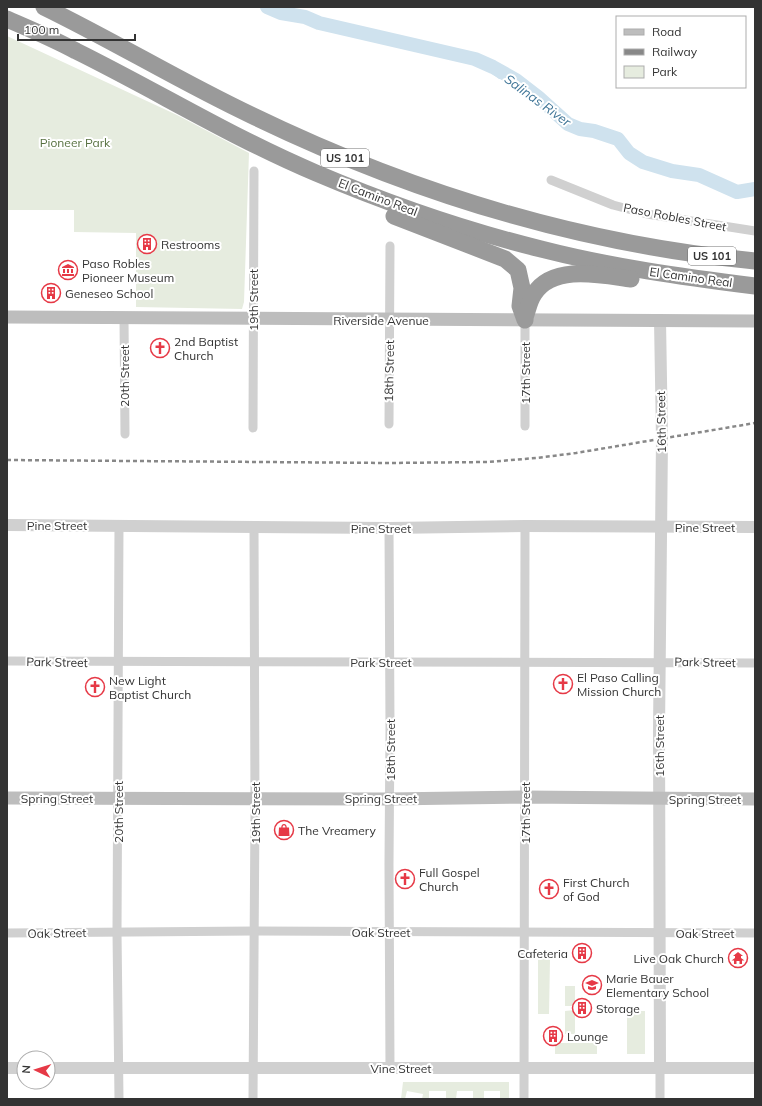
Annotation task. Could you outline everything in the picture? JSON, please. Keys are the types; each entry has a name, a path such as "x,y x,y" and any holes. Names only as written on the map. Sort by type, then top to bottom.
{"highway":[{"name":"El Camino Real","path":"44,7 250,115 340,156 385,174 475,205 549,226 595,237 668,250 755,261"},
{"name":"El Camino Real","path":"7,19 76,50 206,121 276,155 340,183 412,211 493,236 542,249 626,267 685,277 755,286"},
{"path":"206,121 216,132 307,177 395,216 505,259 518,270 522,288 520,306 525,320"},
{"path":"668,250 700,248 755,252"},
{"path":"525,320 533,295 546,281 564,274 608,276 681,286 736,291 755,291"}],"main road":[{"name":"Riverside Avenue","path":"7,317 755,321"},
{"name":"Spring Street","path":"7,798 389,799 524,797 755,799"}],"street":[{"name":"19th Street","path":"253,428 254,171"},
{"name":"Paso Robles Street","path":"551,180 613,205 647,214 755,231"},
{"name":"18th Street","path":"388,424 390,246"},
{"name":"20th Street","path":"124,318 125,434"},
{"name":"17th Street","path":"525,320 525,426"},
{"name":"16th Street","path":"660,320 662,439 659,662 660,1099"},
{"name":"Pine Street","path":"7,525 388,528 525,526 661,528 755,527"},
{"name":"20th Street","path":"119,525 117,932 119,1099"},
{"name":"17th Street","path":"524,1099 525,526"},
{"name":"19th Street","path":"253,1099 255,798 254,527"},
{"name":"18th Street","path":"388,528 390,662 390,1068"},
{"name":"Park Street","path":"7,661 755,663"},
{"name":"Oak Street","path":"7,933 254,931 755,933"},
{"name":"Vine Street","path":"56,1068 755,1068"}],"green space":[{"name":"Pioneer Park","path":"7,36 177,115 249,153 244,302 242,309 136,307 136,233 74,232 74,210 7,210"},
{"path":"538,959 550,959 549,1014 538,1014"},
{"path":"565,986 575,986 575,1006 565,1006"},
{"path":"575,1010 575,1034 565,1034 565,1011"},
{"path":"627,1011 645,1011 645,1054 627,1054"},
{"path":"555,1043 597,1043 597,1054 555,1054"},
{"path":"403,1082 509,1082 509,1099 500,1099 500,1091 484,1091 484,1099 473,1099 473,1091 457,1091 456,1099 446,1099 446,1091 429,1091 429,1099 422,1099 423,1094 407,1091 405,1099 401,1099"}],"water":[{"path":"479,54 502,66 516,80 499,79 476,62 474,55"}],"waterway":[{"name":"Salinas River","path":"267,7 281,13 305,17 319,23 475,59 516,80 538,97 568,124 580,129 594,131 618,139 629,153 643,162 672,171 699,175 737,192 755,189"}],"railway":[{"path":"7,460 390,463 488,462 576,453 755,423"}],"place":[{"name":"Restrooms","path":"147,244"},
{"name":"Paso Robles Pioneer Museum","path":"68,270"},
{"name":"Geneseo School","path":"51,293"},
{"name":"2nd Baptist Church","path":"160,348"},
{"name":"El Paso Calling Mission Church","path":"563,684"},
{"name":"New Light Baptist Church","path":"95,687"},
{"name":"The Vreamery","path":"284,830"},
{"name":"Full Gospel Church","path":"405,879"},
{"name":"First Church of God","path":"549,889"},
{"name":"Cafeteria","path":"582,953"},
{"name":"Live Oak Church","path":"738,958"},
{"name":"Marie Bauer Elementary School","path":"592,985"},
{"name":"Storage","path":"582,1008"},
{"name":"Lounge","path":"553,1036"}]}
